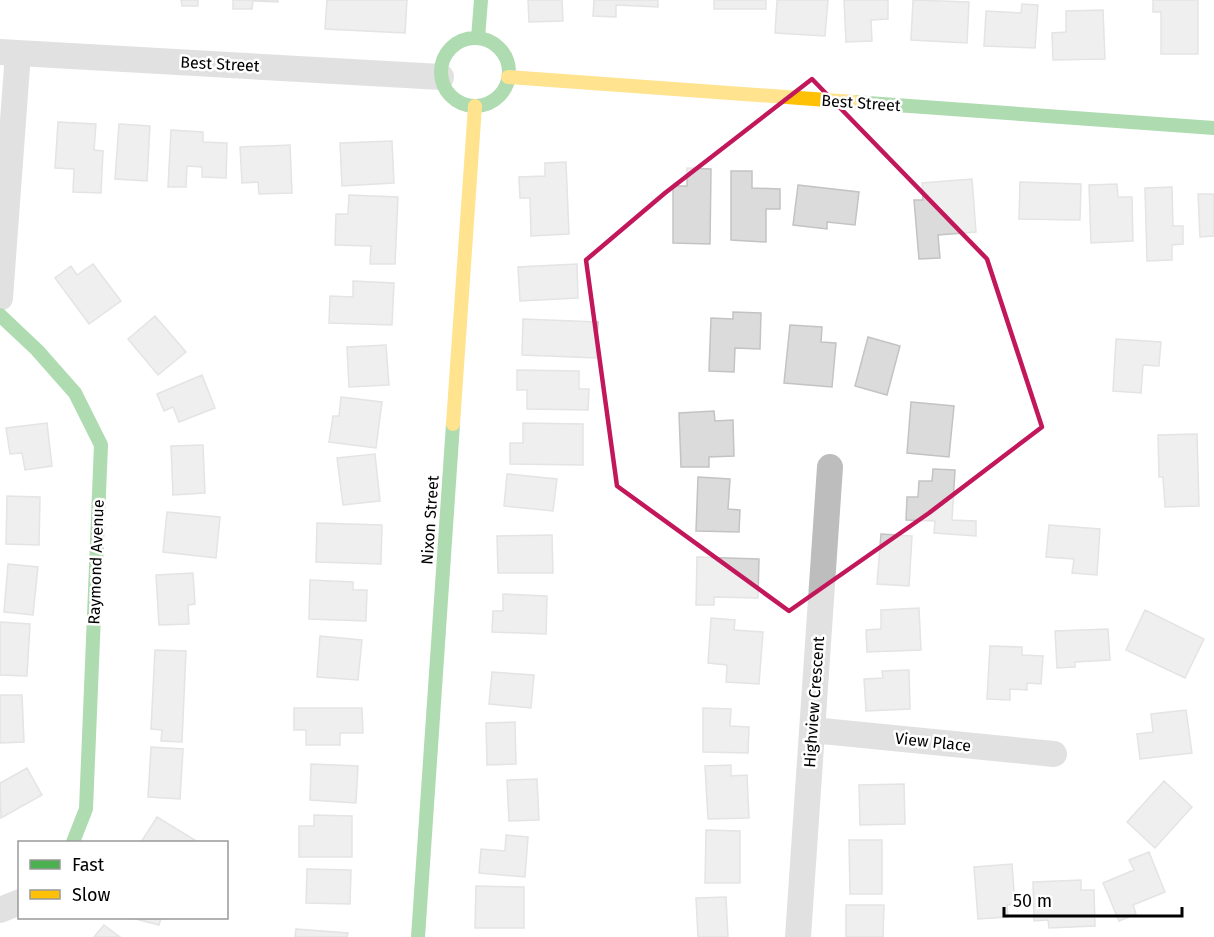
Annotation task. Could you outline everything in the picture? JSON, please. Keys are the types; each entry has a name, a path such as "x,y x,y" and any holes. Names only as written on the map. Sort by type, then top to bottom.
{"street":[{"path":"478,38 481,0"},
{"path":"478,38 492,42 501,51 508,65 508,77 503,91 497,98 486,104 475,106 454,99 444,88 441,76 441,65 450,48 461,40 478,38"},
{"path":"0,298 9,52"},
{"name":"Best Street","path":"9,52 441,76"},
{"name":"Best Street","path":"508,77 1214,128"},
{"name":"Nixon Street","path":"418,937 475,106"},
{"name":"Raymond Avenue","path":"0,315 37,350 75,393 101,445 86,809 75,841"},
{"name":"Highview Crescent","path":"798,937 830,467"},
{"name":"View Place","path":"812,730 1054,754"},
{"path":"0,910 18,903"}],"highlighted area":[{"path":"812,79 987,259 1042,427 929,513 789,611 617,486 586,260 665,193"}],"building":[{"path":"181,0 198,0 198,6 182,6"},
{"path":"233,0 278,0 278,2 253,1 252,9 233,9"},
{"path":"327,0 407,0 405,33 325,29"},
{"path":"528,0 562,0 563,21 529,22"},
{"path":"594,0 658,0 658,7 616,5 616,17 593,16"},
{"path":"714,0 766,0 766,9 714,9"},
{"path":"777,0 828,0 825,36 775,33"},
{"path":"844,0 888,0 888,19 871,20 872,41 846,42"},
{"path":"913,0 969,2 967,43 911,40"},
{"path":"1153,0 1198,0 1198,54 1161,54 1161,12 1153,12"},
{"path":"1022,4 1038,5 1035,48 984,46 986,11 1021,13"},
{"path":"1103,10 1105,59 1053,60 1052,33 1066,32 1066,11"},
{"path":"58,122 96,124 94,150 103,151 101,193 73,192 74,169 55,168"},
{"path":"119,124 150,126 147,181 115,179"},
{"path":"171,130 203,132 203,142 227,143 226,178 202,177 202,167 187,166 186,187 168,187"},
{"path":"392,141 394,183 342,186 340,143"},
{"path":"290,145 292,193 259,194 258,182 242,183 240,147"},
{"path":"566,162 569,234 531,236 530,198 520,198 519,177 545,176 545,163"},
{"path":"687,168 711,169 710,244 673,243 673,186 687,186"},
{"path":"731,171 752,171 752,188 780,189 780,209 766,209 766,242 731,240"},
{"path":"972,179 976,232 938,235 940,258 919,259 914,200 923,200 922,183"},
{"path":"1020,182 1081,184 1080,220 1019,219"},
{"path":"1117,184 1118,197 1132,197 1133,241 1091,243 1089,185"},
{"path":"798,185 859,192 855,225 827,222 827,229 793,225"},
{"path":"1172,187 1173,226 1183,226 1183,244 1172,245 1172,260 1147,261 1145,188"},
{"path":"1198,194 1214,194 1214,236 1200,237"},
{"path":"349,195 398,197 395,264 370,264 371,246 335,245 336,214 348,214"},
{"path":"93,264 121,301 89,324 55,278 71,266 77,275"},
{"path":"577,264 578,298 520,301 518,267"},
{"path":"353,281 394,283 392,325 329,323 330,296 353,297"},
{"path":"733,312 761,313 760,349 735,348 734,372 709,371 711,318 733,319"},
{"path":"155,316 186,352 158,375 128,339"},
{"path":"523,319 598,322 596,358 522,355"},
{"path":"790,325 822,327 821,342 836,343 832,387 784,383"},
{"path":"868,337 900,346 887,395 855,386"},
{"path":"1116,339 1161,342 1159,366 1143,365 1141,393 1113,391"},
{"path":"386,345 389,385 349,387 347,347"},
{"path":"517,370 579,371 579,389 589,389 588,410 527,409 527,390 517,390"},
{"path":"202,375 215,408 179,422 173,407 164,411 157,394"},
{"path":"341,397 382,402 376,448 329,442 333,416 339,416"},
{"path":"911,402 954,406 949,457 907,453"},
{"path":"714,411 715,421 733,420 734,456 709,457 709,467 681,467 679,413"},
{"path":"47,423 52,466 25,470 22,453 10,454 6,428"},
{"path":"523,423 583,424 583,465 510,464 510,443 523,443"},
{"path":"1197,434 1199,506 1165,507 1163,477 1159,477 1158,435"},
{"path":"203,445 205,493 173,495 171,446"},
{"path":"375,454 380,501 343,505 337,458"},
{"path":"933,469 955,470 952,520 976,521 976,536 934,533 935,521 906,520 907,497 918,497 919,481 932,481"},
{"path":"507,474 557,479 553,511 504,506"},
{"path":"698,477 730,479 728,509 740,510 739,532 696,531"},
{"path":"7,496 40,497 39,545 6,544"},
{"path":"167,512 220,517 216,558 163,552"},
{"path":"317,523 382,525 381,564 316,562"},
{"path":"1049,525 1100,529 1097,575 1072,573 1074,559 1046,557"},
{"path":"881,534 912,536 909,586 877,584"},
{"path":"552,535 553,573 498,573 497,536"},
{"path":"697,557 759,559 758,598 714,597 714,605 696,605"},
{"path":"8,564 38,567 33,615 4,612"},
{"path":"193,573 195,604 188,605 189,624 159,625 156,575"},
{"path":"310,580 353,582 353,590 367,590 366,621 309,619"},
{"path":"503,594 547,596 546,634 492,632 493,611 503,611"},
{"path":"919,608 921,650 867,652 866,630 881,629 881,610"},
{"path":"1145,610 1204,639 1185,678 1126,650"},
{"path":"711,618 735,620 734,630 763,632 759,684 726,682 727,665 708,663"},
{"path":"0,622 30,624 27,676 0,675"},
{"path":"1108,629 1110,660 1075,662 1075,667 1057,668 1055,631"},
{"path":"320,636 362,640 358,680 317,677"},
{"path":"990,646 1022,647 1022,655 1043,656 1041,684 1027,683 1027,690 1010,689 1010,700 987,699"},
{"path":"155,650 186,651 182,742 161,741 162,730 151,729"},
{"path":"909,670 910,709 866,711 864,679 883,678 882,671"},
{"path":"492,672 534,675 531,708 489,704"},
{"path":"0,695 22,695 24,742 0,743"},
{"path":"294,708 362,708 363,733 340,733 340,745 306,745 306,730 294,730"},
{"path":"703,708 731,709 730,726 749,727 748,753 703,752"},
{"path":"1186,710 1192,753 1140,759 1137,734 1153,732 1151,714"},
{"path":"515,722 516,764 487,765 486,723"},
{"path":"151,747 183,749 180,799 148,797"},
{"path":"311,764 358,766 356,803 310,800"},
{"path":"731,765 731,776 747,775 749,818 708,819 705,766"},
{"path":"27,768 42,795 1,818 0,783"},
{"path":"537,779 539,820 509,821 507,780"},
{"path":"1164,781 1192,807 1155,848 1127,822"},
{"path":"904,784 905,824 860,825 859,785"},
{"path":"314,815 352,816 352,857 299,857 299,826 314,826"},
{"path":"157,817 196,841 142,841"},
{"path":"706,830 740,831 740,883 705,883"},
{"path":"506,835 528,837 525,877 479,873 481,849 505,851"},
{"path":"849,840 882,840 882,894 850,894"},
{"path":"1149,852 1165,892 1133,905 1136,914 1119,921 1103,883 1134,870 1129,860"},
{"path":"1012,864 1015,904 1007,905 1008,917 978,919 974,867"},
{"path":"307,869 351,870 350,904 306,903"},
{"path":"1081,880 1081,890 1094,890 1095,926 1049,928 1048,920 1034,921 1033,882"},
{"path":"476,886 524,887 524,928 475,928"},
{"path":"726,897 728,937 698,937 696,898"},
{"path":"846,905 884,905 883,937 846,937"},
{"path":"136,919 161,919 159,925"},
{"path":"104,925 120,937 94,937"},
{"path":"296,929 348,933 347,937 295,937"}],"traffic: fast":[{"path":"478,38 481,0"},
{"path":"475,38 488,41 499,48 506,59 509,72 506,85 499,96 488,103 475,106 462,103 451,96 444,85 441,72 444,59 451,48 462,41 475,38"},
{"path":"854,102 1214,128"},
{"path":"0,315 37,350 75,393 101,445 86,809 73,841"},
{"path":"418,937 453,424"}],"traffic: slow":[{"path":"508,77 854,102"},
{"path":"453,424 475,106"}]}
